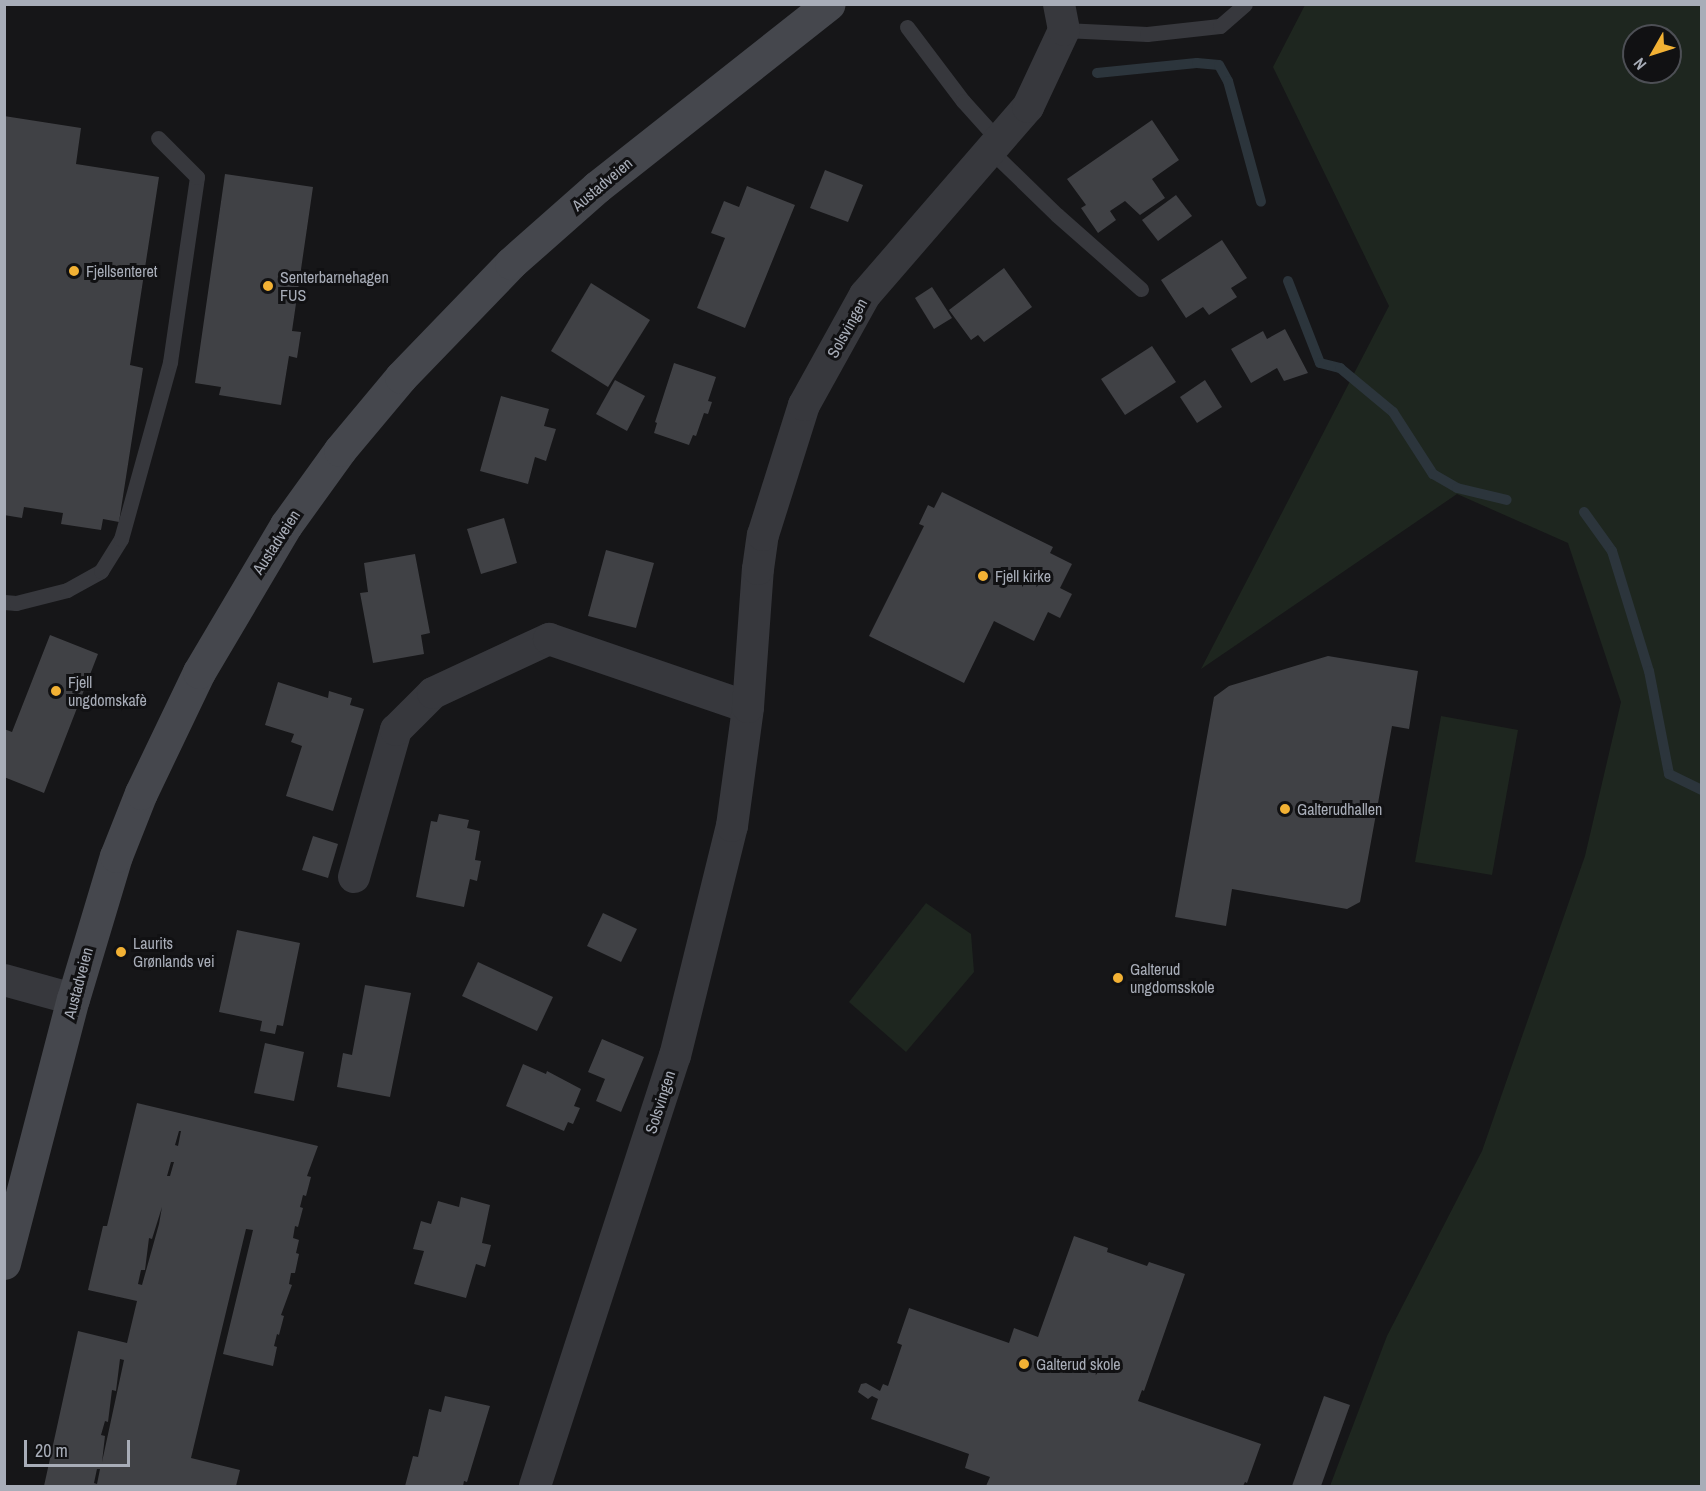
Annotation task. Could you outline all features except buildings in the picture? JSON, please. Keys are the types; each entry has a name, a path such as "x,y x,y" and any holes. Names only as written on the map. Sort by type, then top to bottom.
{"main road":[{"name":"Austadveien","path":"4,1263 73,999 116,856 141,793 177,715 234,610 286,525 340,450 401,377 511,263 597,187 829,4"}],"street":[{"name":"Solsvingen","path":"535,1486 616,1233 669,1078 732,826 748,707 758,569 764,535 804,405 865,295 1028,107 1062,17"},
{"path":"354,877 396,730 433,693 549,639 748,707"},
{"path":"4,980 73,999"}],"lane":[{"path":"1062,17 1147,34 1220,26 1245,4"},
{"path":"907,27 995,146 1057,215 1141,289"},
{"path":"4,602 16,603 67,590 101,571 121,539 170,362 197,177 158,138"}],"shaded area":[{"path":"1305,5 1701,5 1701,1486 1330,1486 1387,1336 1482,1151 1585,856 1621,702 1568,543 1457,494 1201,669 1389,306 1273,67"},
{"path":"1441,716 1518,730 1492,875 1415,862"},
{"path":"926,903 971,934 974,972 906,1052 849,1002"}],"waterway":[{"path":"1097,73 1197,63 1219,65 1228,81 1261,202"},
{"path":"1288,281 1320,363 1340,368 1393,412 1433,474 1457,488 1507,500"},
{"path":"1584,512 1612,551 1649,671 1669,774 1702,790"}],"place":[{"name":"Fjellsenteret","path":"74,271"},
{"name":"Senterbarnehagen FUS","path":"268,286"},
{"name":"Fjell kirke","path":"983,576"},
{"name":"Fjell ungdomskafè","path":"56,691"},
{"name":"Galterudhallen","path":"1285,809"},
{"name":"Laurits Grønlands vei","path":"121,952"},
{"name":"Galterud ungdomsskole","path":"1118,978"},
{"name":"Galterud skole","path":"1024,1364"}]}
